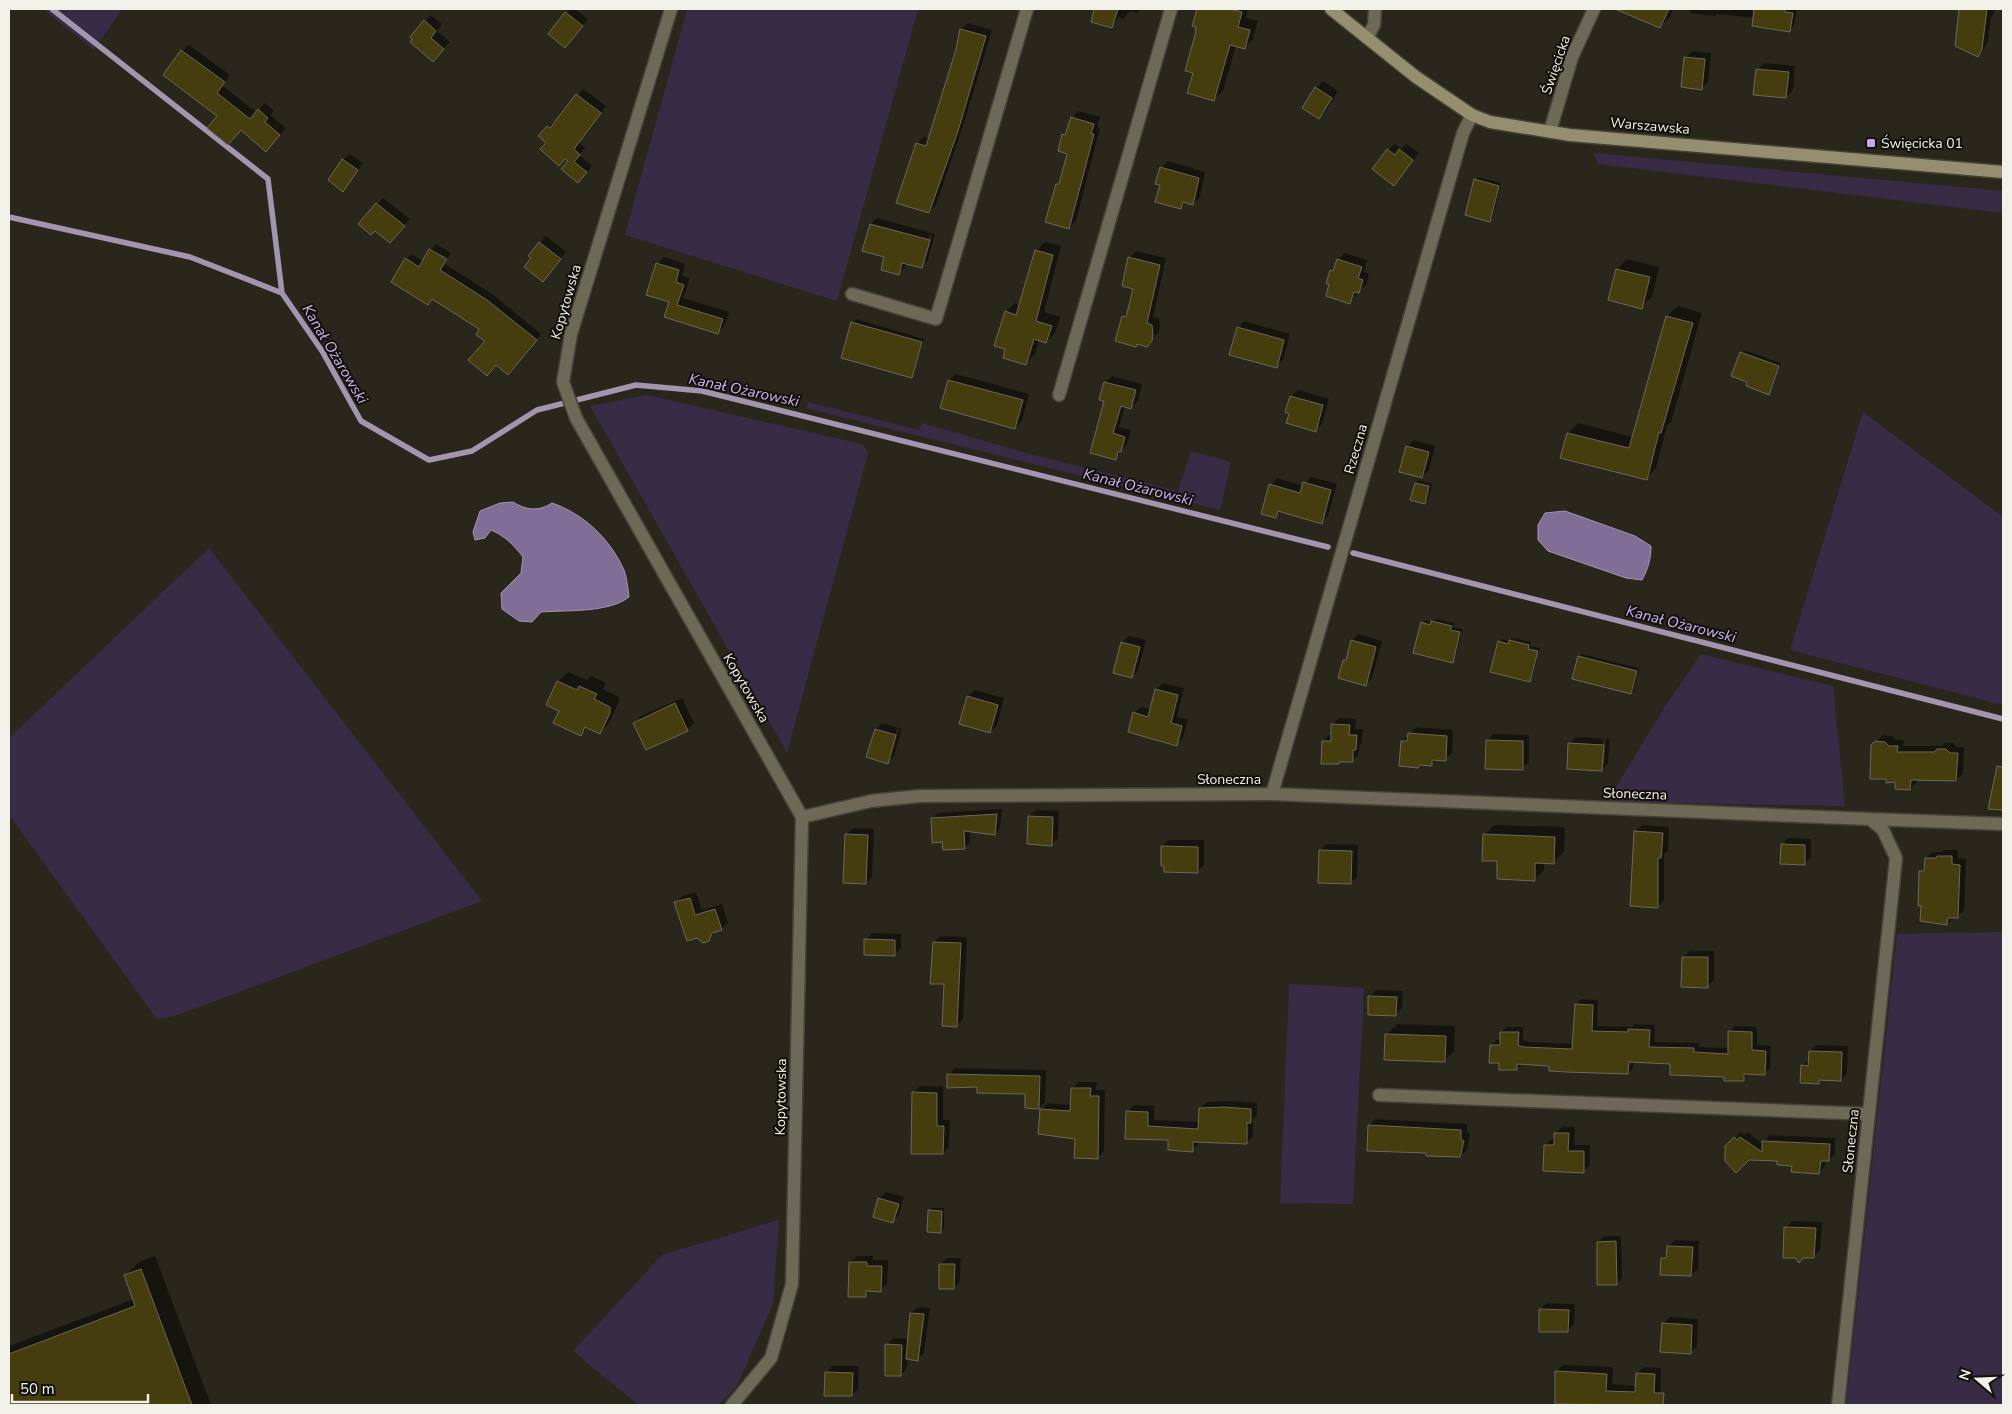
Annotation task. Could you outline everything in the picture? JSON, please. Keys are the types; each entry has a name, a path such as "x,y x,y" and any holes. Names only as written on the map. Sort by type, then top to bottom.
{"main road":[{"name":"Warszawska","path":"1331,9 1416,77 1472,115 1490,122 1570,135 2003,172"}],"street":[{"name":"Kopytowska","path":"671,9 571,334 563,382 573,409 586,435 802,817 792,1284 771,1358 732,1405"},
{"path":"852,294 936,319 1027,9"},
{"path":"1059,395 1171,9"},
{"path":"1367,38 1374,25 1375,9"},
{"name":"Święcicka","path":"1550,131 1572,57 1594,9"},
{"name":"Rzeczna","path":"1272,794 1463,133 1472,115"},
{"name":"Słoneczna","path":"802,817 871,801 919,796 1272,794 1870,819 1883,830 1896,858 1838,1405"},
{"path":"1870,819 2003,824"},
{"path":"1379,1095 1869,1114"}],"shaded area":[{"path":"43,9 122,9 94,50"},
{"path":"687,9 918,9 837,301 625,235"},
{"path":"1593,153 2003,191 2003,213 1598,164"},
{"path":"647,395 862,444 868,453 787,753 590,406"},
{"path":"808,402 919,430 922,423 1030,454 1178,491 1191,451 1231,462 1220,510 806,408"},
{"path":"1863,412 2003,517 2003,705 1790,650"},
{"path":"513,502 532,509 542,508 552,503 575,514 595,529 604,538 624,570 629,597 621,602 599,608 541,612 532,622 519,621 502,609 501,593 521,573 523,557 509,541 496,532 491,530 485,538 475,540 473,532 480,511 500,503"},
{"path":"1565,511 1635,536 1651,546 1649,564 1642,580 1626,578 1548,551 1538,540 1538,525 1545,513"},
{"path":"209,548 482,901 175,1016 157,1019 9,815 9,738"},
{"path":"1701,654 1833,686 1845,806 1607,802 1664,708"},
{"path":"2003,932 2003,1405 1846,1405 1897,934"},
{"path":"1289,984 1364,988 1353,1204 1280,1203"},
{"path":"779,1220 773,1304 736,1388 718,1405 638,1405 573,1351 662,1255"}],"building":[{"path":"1094,9 1118,9 1112,28 1091,22"},
{"path":"1197,9 1230,9 1242,12 1238,27 1250,30 1245,49 1230,45 1214,101 1187,93 1193,73 1185,71 1195,35 1196,27 1192,26"},
{"path":"1615,9 1669,9 1660,28"},
{"path":"1754,9 1785,9 1785,12 1793,13 1790,32 1752,26"},
{"path":"1987,9 1982,49 1978,57 1955,46 1959,10"},
{"path":"565,12 583,26 565,48 548,34"},
{"path":"424,20 436,31 431,38 444,49 433,62 410,42 412,39 410,37"},
{"path":"960,29 986,36 958,131 929,213 896,203 916,143 926,146 956,49"},
{"path":"181,50 225,82 217,93 250,119 258,109 268,118 265,122 280,135 266,152 241,130 228,145 207,128 217,116 163,75"},
{"path":"1684,57 1705,59 1702,90 1681,87"},
{"path":"1756,69 1789,72 1786,98 1753,95"},
{"path":"1315,87 1332,98 1319,119 1302,108"},
{"path":"576,94 601,113 574,149 580,155 574,162 587,172 578,183 561,169 568,161 565,159 559,166 540,149 546,143 538,136 547,126 550,128"},
{"path":"1071,117 1094,124 1091,134 1094,134 1069,229 1045,222 1056,184 1059,184 1067,154 1058,151 1062,134 1065,135"},
{"path":"1387,149 1395,155 1399,149 1413,160 1394,186 1372,169"},
{"path":"342,159 358,170 343,192 328,180"},
{"path":"1160,167 1199,178 1193,205 1183,202 1181,209 1155,202 1160,185 1155,184"},
{"path":"1474,179 1499,186 1490,222 1465,215"},
{"path":"376,203 405,226 390,243 375,231 371,235 358,224"},
{"path":"870,224 930,240 922,268 902,263 899,275 881,270 884,257 862,251"},
{"path":"539,242 561,259 543,282 524,267 531,258 528,256"},
{"path":"429,249 447,259 440,270 487,300 537,340 508,375 496,365 487,376 468,360 485,341 476,335 479,329 432,299 428,305 391,282 405,258 419,267"},
{"path":"1035,250 1053,255 1036,321 1052,326 1046,343 1034,339 1026,365 1003,358 1005,349 994,346 1005,311 1016,315"},
{"path":"1128,257 1160,265 1147,323 1152,325 1153,335 1152,341 1147,347 1137,344 1136,347 1115,341 1122,316 1126,317 1133,289 1122,286"},
{"path":"1337,259 1362,267 1358,278 1363,280 1359,293 1354,292 1350,304 1326,296 1329,284 1326,284 1330,270 1333,271"},
{"path":"656,263 679,270 676,282 684,285 677,305 723,319 718,334 664,317 669,302 646,295"},
{"path":"1616,269 1650,277 1642,309 1608,300"},
{"path":"1666,316 1693,323 1661,433 1659,432 1647,480 1560,458 1567,433 1629,448"},
{"path":"851,322 922,342 912,378 841,358"},
{"path":"1237,327 1284,340 1277,368 1229,355"},
{"path":"1740,352 1779,366 1769,395 1746,386 1747,382 1731,376"},
{"path":"948,380 1023,400 1015,429 940,408"},
{"path":"1104,382 1136,390 1131,409 1121,406 1113,433 1125,437 1121,452 1118,452 1116,460 1090,453 1104,401 1099,400"},
{"path":"1290,396 1323,405 1316,432 1286,423 1289,414 1285,412"},
{"path":"1406,446 1429,452 1422,478 1399,472"},
{"path":"1303,482 1331,490 1322,524 1278,511 1276,518 1261,514 1269,484 1300,493"},
{"path":"1415,483 1429,486 1425,504 1410,500"},
{"path":"1431,621 1452,626 1450,630 1460,632 1453,663 1413,653 1421,622 1430,625"},
{"path":"1351,640 1376,647 1366,686 1338,678 1343,660 1346,660"},
{"path":"1509,640 1529,645 1528,649 1538,651 1530,682 1490,672 1498,641 1508,644"},
{"path":"1121,642 1140,647 1132,678 1113,673"},
{"path":"1578,656 1637,671 1631,694 1572,679"},
{"path":"557,681 577,690 579,686 597,694 594,699 610,707 610,713 600,734 585,727 581,736 553,723 559,711 546,705"},
{"path":"1155,689 1178,695 1171,723 1182,726 1177,746 1128,732 1133,712 1148,717"},
{"path":"967,696 998,705 990,733 959,724"},
{"path":"675,703 688,731 646,750 633,723"},
{"path":"1331,724 1350,725 1349,735 1357,735 1356,750 1353,750 1353,762 1321,764 1322,741 1331,741"},
{"path":"875,729 896,735 888,764 866,757"},
{"path":"1408,733 1447,736 1446,761 1432,760 1432,766 1419,765 1418,768 1399,766 1401,741 1407,741"},
{"path":"1486,740 1523,741 1523,770 1485,769"},
{"path":"1875,741 1885,742 1889,746 1898,746 1897,752 1934,752 1937,749 1946,749 1950,753 1958,753 1956,781 1911,780 1910,790 1895,789 1895,782 1886,783 1886,779 1870,779 1871,745"},
{"path":"1568,743 1604,745 1602,771 1567,769"},
{"path":"1997,766 2003,767 2003,810 1988,809"},
{"path":"997,814 995,835 964,831 965,849 943,850 942,842 932,843 931,818"},
{"path":"1028,816 1053,817 1052,846 1027,844"},
{"path":"1634,831 1663,833 1661,858 1658,858 1658,908 1630,906"},
{"path":"845,834 868,835 866,884 843,883"},
{"path":"1483,834 1555,837 1554,864 1535,863 1535,881 1497,879 1497,861 1482,861"},
{"path":"1781,844 1805,845 1805,865 1780,864"},
{"path":"1161,846 1198,847 1198,873 1164,872 1164,866 1161,866"},
{"path":"1319,850 1352,851 1351,884 1318,883"},
{"path":"1937,856 1952,856 1952,864 1960,865 1958,918 1948,918 1947,925 1920,921 1921,906 1918,906 1919,871 1924,871 1925,858 1936,858"},
{"path":"690,898 695,915 715,909 722,930 712,933 709,941 703,943 697,938 687,941 674,902"},
{"path":"864,939 895,940 895,956 864,955"},
{"path":"933,942 961,943 957,1027 942,1026 944,984 930,984"},
{"path":"1682,957 1708,957 1708,988 1681,987"},
{"path":"1368,996 1397,997 1396,1016 1368,1015"},
{"path":"1575,1004 1593,1005 1592,1031 1628,1032 1628,1029 1650,1030 1649,1047 1694,1048 1694,1052 1728,1054 1728,1031 1752,1032 1752,1050 1766,1051 1765,1075 1744,1074 1744,1081 1724,1081 1724,1077 1670,1075 1670,1064 1629,1062 1628,1074 1549,1071 1549,1066 1517,1064 1517,1070 1499,1070 1499,1063 1489,1063 1490,1045 1500,1045 1500,1032 1519,1032 1518,1045 1523,1047 1572,1049"},
{"path":"1385,1034 1446,1036 1445,1062 1384,1060"},
{"path":"1809,1051 1842,1052 1841,1081 1819,1080 1819,1084 1800,1083 1801,1065 1808,1066"},
{"path":"947,1074 1040,1076 1039,1109 1025,1108 1025,1094 977,1093 977,1087 947,1088"},
{"path":"1071,1088 1091,1088 1090,1096 1099,1096 1098,1159 1074,1158 1075,1139 1038,1134 1040,1109 1070,1111"},
{"path":"912,1092 937,1093 937,1126 944,1126 943,1154 911,1154"},
{"path":"1199,1108 1251,1109 1251,1123 1247,1123 1247,1144 1193,1142 1193,1152 1168,1150 1168,1140 1125,1139 1126,1111 1148,1112 1148,1126 1198,1129"},
{"path":"1368,1125 1461,1130 1461,1139 1464,1141 1460,1157 1426,1156 1426,1153 1367,1151"},
{"path":"1554,1133 1569,1133 1568,1151 1584,1151 1584,1173 1543,1171 1544,1145 1554,1145"},
{"path":"1734,1137 1737,1140 1740,1137 1762,1152 1762,1141 1830,1144 1829,1161 1821,1161 1819,1174 1791,1172 1792,1166 1777,1165 1777,1161 1749,1160 1736,1173 1725,1161 1725,1146"},
{"path":"878,1198 899,1204 893,1223 873,1217"},
{"path":"928,1210 942,1211 941,1233 927,1232"},
{"path":"1784,1227 1816,1228 1814,1258 1803,1258 1799,1263 1795,1258 1783,1258"},
{"path":"1616,1241 1617,1285 1597,1285 1597,1242"},
{"path":"1667,1246 1693,1247 1691,1276 1660,1275 1661,1258 1666,1258"},
{"path":"849,1262 867,1262 867,1266 882,1266 881,1292 866,1291 866,1297 848,1297"},
{"path":"939,1264 955,1264 954,1289 939,1289"},
{"path":"141,1269 192,1405 9,1405 9,1354 135,1306 124,1275"},
{"path":"1539,1309 1569,1310 1568,1332 1539,1332"},
{"path":"910,1313 924,1314 918,1361 906,1359"},
{"path":"1662,1323 1692,1325 1691,1354 1660,1352"},
{"path":"885,1344 902,1345 901,1376 885,1376"},
{"path":"1555,1371 1607,1374 1606,1391 1635,1392 1636,1373 1655,1374 1654,1393 1664,1393 1663,1405 1555,1404"},
{"path":"825,1372 853,1373 852,1396 824,1396"}],"waterway":[{"path":"52,9 268,179 282,293"},
{"name":"Kanał Ożarowski","path":"9,217 190,257 282,293 322,351 361,421 429,460 472,451 537,410 636,385 702,391 1328,547"},
{"name":"Kanał Ożarowski","path":"1353,553 2003,719"}],"place":[{"name":"Święcicka 01","path":"1871,143"}]}
